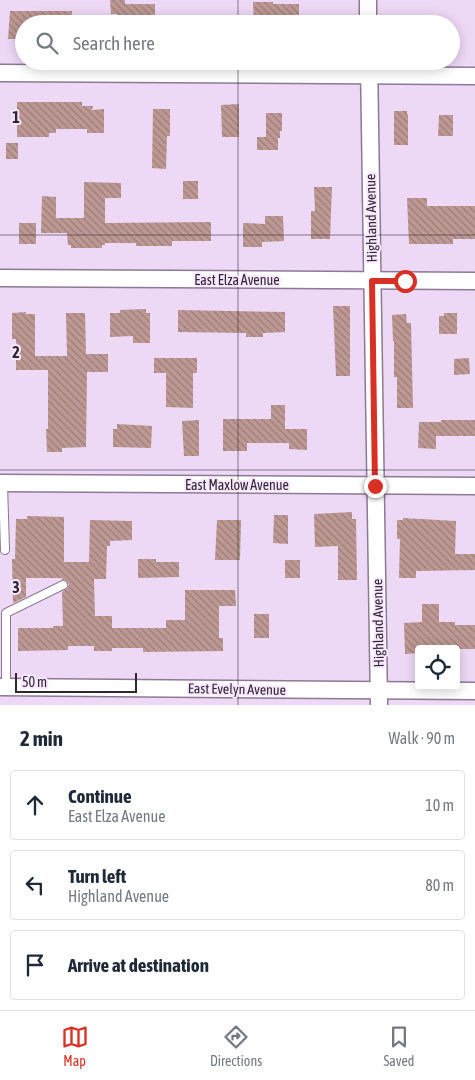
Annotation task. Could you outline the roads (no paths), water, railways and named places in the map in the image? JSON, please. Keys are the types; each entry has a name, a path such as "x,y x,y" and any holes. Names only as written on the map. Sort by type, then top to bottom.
{"street":[{"path":"368,0 368,15"},
{"path":"0,73 221,70"},
{"name":"Highland Avenue","path":"369,70 379,698"},
{"path":"396,70 475,76"},
{"name":"East Elza Avenue","path":"0,278 475,281"},
{"name":"East Maxlow Avenue","path":"2,483 475,486"},
{"name":"East Evelyn Avenue","path":"3,687 379,698 475,691"}],"lane":[{"path":"2,483 5,550"},
{"path":"3,687 6,613 63,585"}]}
